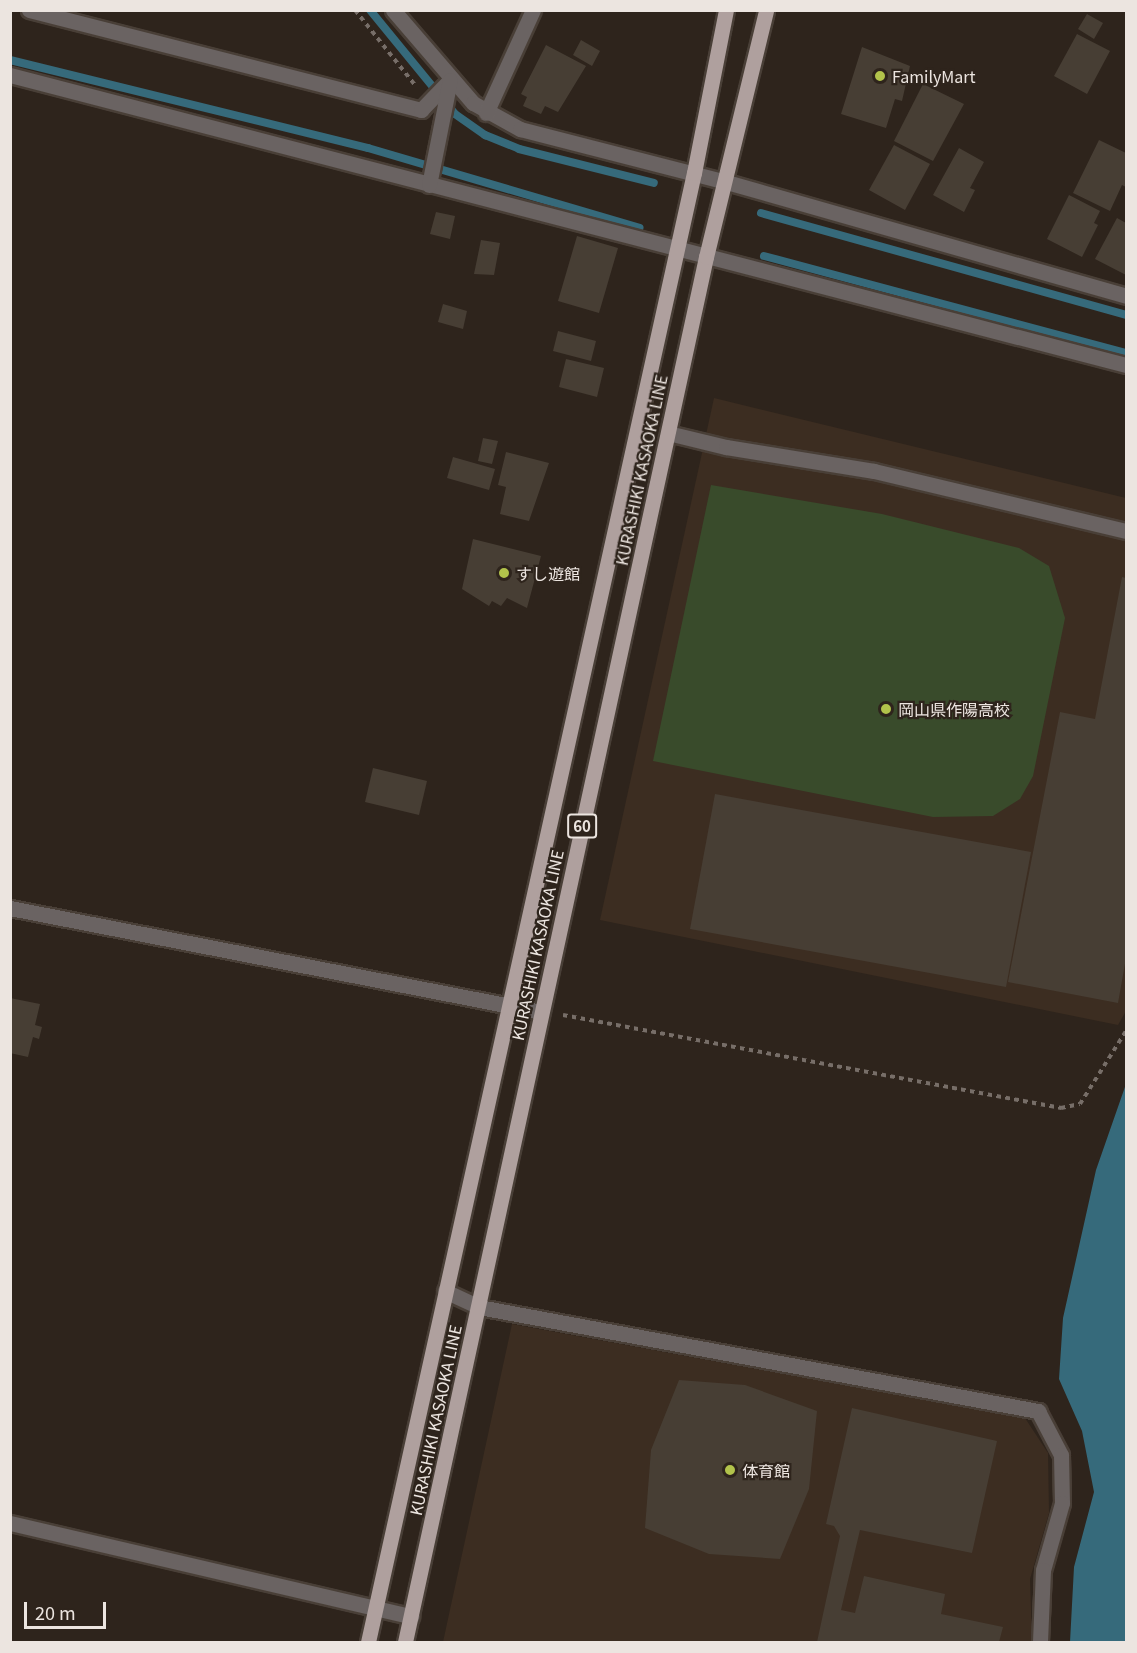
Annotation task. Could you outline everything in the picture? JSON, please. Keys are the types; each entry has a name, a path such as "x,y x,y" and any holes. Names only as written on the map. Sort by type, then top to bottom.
{"main road":[{"name":"KURASHIKI KASAOKA LINE","path":"368,1642 694,173 726,10"},
{"name":"KURASHIKI KASAOKA LINE","path":"405,1642 706,257 766,10"}],"street":[{"path":"29,10 421,110 449,81"},
{"path":"393,10 449,81 486,113 520,129 694,173 1126,296"},
{"path":"486,113 533,10"},
{"path":"10,75 1126,365"},
{"path":"429,184 449,81"},
{"path":"668,433 726,447 874,471 1126,531"},
{"path":"10,908 541,1011"},
{"path":"445,1291 479,1307 1038,1411 1061,1455 1062,1503 1043,1570 1040,1642"},
{"path":"10,1523 411,1616"}],"path":[{"path":"355,10 429,102"},
{"path":"541,1011 1061,1108 1080,1104 1126,1031"}],"shaded area":[{"name":"岡山県作陽高校","path":"714,398 1126,498 1126,1011 1118,1025 600,920"},
{"path":"512,1324 1025,1418 1048,1453 1049,1513 1030,1579 1032,1642 443,1642"}],"green space":[{"path":"711,485 882,514 1019,548 1049,566 1065,618 1033,776 1020,799 993,816 933,817 653,761"}],"water":[{"path":"1126,1084 1126,1642 1070,1642 1074,1567 1094,1492 1082,1431 1059,1379 1063,1318 1096,1170"}],"building":[{"path":"1087,14 1103,23 1094,39 1078,29"},
{"path":"1077,34 1110,51 1087,94 1054,76"},
{"path":"581,40 600,51 592,66 573,55"},
{"path":"546,45 586,66 558,112 545,106 541,114 523,106 527,97 521,94"},
{"name":"FamilyMart","path":"862,47 910,66 902,101 895,99 886,128 841,114"},
{"path":"923,84 964,104 933,161 894,141"},
{"path":"1099,140 1126,153 1126,187 1122,185 1110,211 1073,193"},
{"path":"894,145 930,164 905,210 869,190"},
{"path":"959,148 984,162 970,188 975,190 964,212 933,195"},
{"path":"1069,195 1100,211 1094,223 1098,225 1082,257 1047,239"},
{"path":"436,212 455,216 450,239 430,234"},
{"path":"1117,218 1126,223 1126,275 1095,259"},
{"path":"577,236 618,248 599,313 558,301"},
{"path":"481,240 500,243 494,275 474,274"},
{"path":"443,304 467,311 463,329 438,322"},
{"path":"558,331 596,341 591,361 553,351"},
{"path":"566,359 604,368 597,397 559,387"},
{"path":"483,438 498,441 492,464 478,461"},
{"path":"506,452 549,463 529,521 500,514 506,487 498,485"},
{"path":"453,457 495,469 489,490 447,478"},
{"path":"473,539 541,556 527,608 507,598 501,606 492,601 489,606 462,589"},
{"path":"1122,577 1126,578 1126,958 1118,1003 1008,982 1060,712 1095,719"},
{"path":"373,768 427,781 419,815 365,802"},
{"path":"715,794 1031,852 1006,987 690,929"},
{"path":"10,998 40,1004 35,1025 42,1027 39,1039 33,1037 28,1057 10,1053"},
{"name":"体育館","path":"679,1380 745,1385 817,1411 809,1489 780,1559 709,1554 645,1528 651,1450"},
{"path":"852,1408 997,1441 972,1553 860,1530 841,1610 855,1613 864,1576 945,1594 941,1614 1003,1627 999,1642 817,1642 840,1536 834,1526 826,1524"}],"waterway":[{"path":"370,10 455,114 485,135 519,149 654,183"},
{"path":"10,60 368,148 639,228"},
{"path":"761,213 1126,315"},
{"path":"764,256 1126,353"}],"place":[{"name":"FamilyMart","path":"880,76"},
{"name":"すし遊館","path":"504,573"},
{"name":"岡山県作陽高校","path":"886,709"},
{"name":"体育館","path":"730,1470"}]}
